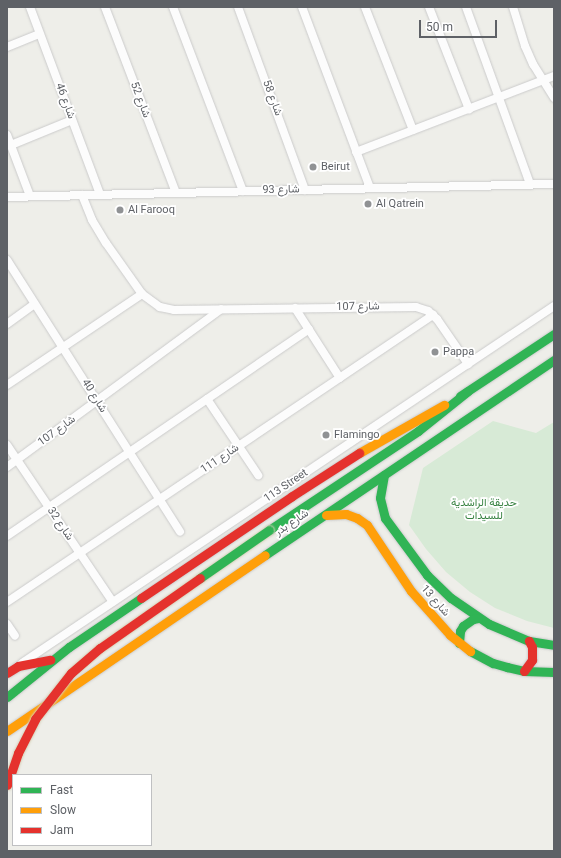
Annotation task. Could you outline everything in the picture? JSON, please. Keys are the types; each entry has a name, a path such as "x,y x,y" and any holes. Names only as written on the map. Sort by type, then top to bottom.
{"main road":[{"name":"شارع بدر","path":"7,698 54,659 292,496 388,436 468,391 554,334"},
{"name":"شارع بدر","path":"7,731 554,360"},
{"name":"شارع بدر","path":"7,785 18,753 32,724 46,703 71,673 100,648 269,530 418,431 468,391"},
{"name":"شارع 13","path":"384,475 380,491 381,505 385,518 397,537 431,579 451,598 478,618 500,630 529,641 554,646"},
{"name":"شارع 13","path":"324,516 346,514 357,518 366,525 411,592 438,623 459,643 494,663 524,671 554,672"},
{"path":"459,643 459,637 463,626 473,619 478,618"},
{"path":"524,671 532,660 532,647 529,641"},
{"path":"7,673 18,666 54,659"}],"street":[{"name":"شارع 46","path":"30,7 100,194"},
{"name":"شارع 52","path":"105,7 176,192"},
{"path":"173,7 243,191"},
{"name":"شارع 58","path":"238,7 306,190"},
{"path":"302,7 370,188"},
{"path":"365,7 413,130"},
{"path":"429,7 469,109"},
{"path":"466,7 530,184"},
{"path":"513,7 525,46 543,81 554,98"},
{"path":"7,47 40,34"},
{"path":"356,152 554,76"},
{"path":"11,145 72,120"},
{"path":"7,135 30,196"},
{"name":"شارع 93","path":"7,196 554,184"},
{"path":"7,385 142,294 102,238 82,195"},
{"name":"شارع 40","path":"7,260 180,532"},
{"name":"شارع 107","path":"142,294 154,304 167,308 221,309 410,306 422,309 433,315"},
{"path":"7,324 35,304"},
{"name":"113 Street","path":"18,666 554,306"},
{"path":"295,308 340,378"},
{"name":"شارع 107","path":"7,467 221,309"},
{"path":"433,315 468,364"},
{"name":"شارع 111","path":"7,602 433,315"},
{"path":"7,536 308,329"},
{"path":"206,399 258,475"},
{"name":"شارع 32","path":"7,445 113,602"},
{"path":"7,624 15,636"}],"green space":[{"name":"حديقة الراشدية للسيدات","path":"493,421 536,433 554,422 554,628 527,621 495,608 470,592 446,572 426,549 409,525 423,468"}],"traffic: fast":[{"path":"460,396 554,334"},
{"path":"265,555 554,360"},
{"path":"269,530 418,431 468,391"},
{"path":"384,475 380,498 385,518 427,575 451,598 489,624 529,641 554,645"},
{"path":"200,578 269,530"},
{"path":"7,697 69,647 141,598"},
{"path":"459,643 460,631 463,626 473,619 478,618"},
{"path":"470,651 493,663 507,667 524,671 554,672"}],"traffic: slow":[{"path":"359,453 444,405"},
{"path":"326,515 346,514 357,518 367,525 411,591 450,635 470,651"},
{"path":"7,731 265,555"}],"traffic: jam":[{"path":"141,598 292,496 359,453"},
{"path":"7,785 18,753 35,719 71,673 100,648 200,578"},
{"path":"524,671 532,660 532,647 529,641"},
{"path":"7,673 18,666 50,660"}],"place":[{"name":"Beirut","path":"313,167"},
{"name":"Al Qatrein","path":"368,204"},
{"name":"Al Farooq","path":"120,210"},
{"name":"Pappa","path":"435,352"},
{"name":"Flamingo","path":"326,435"}]}
